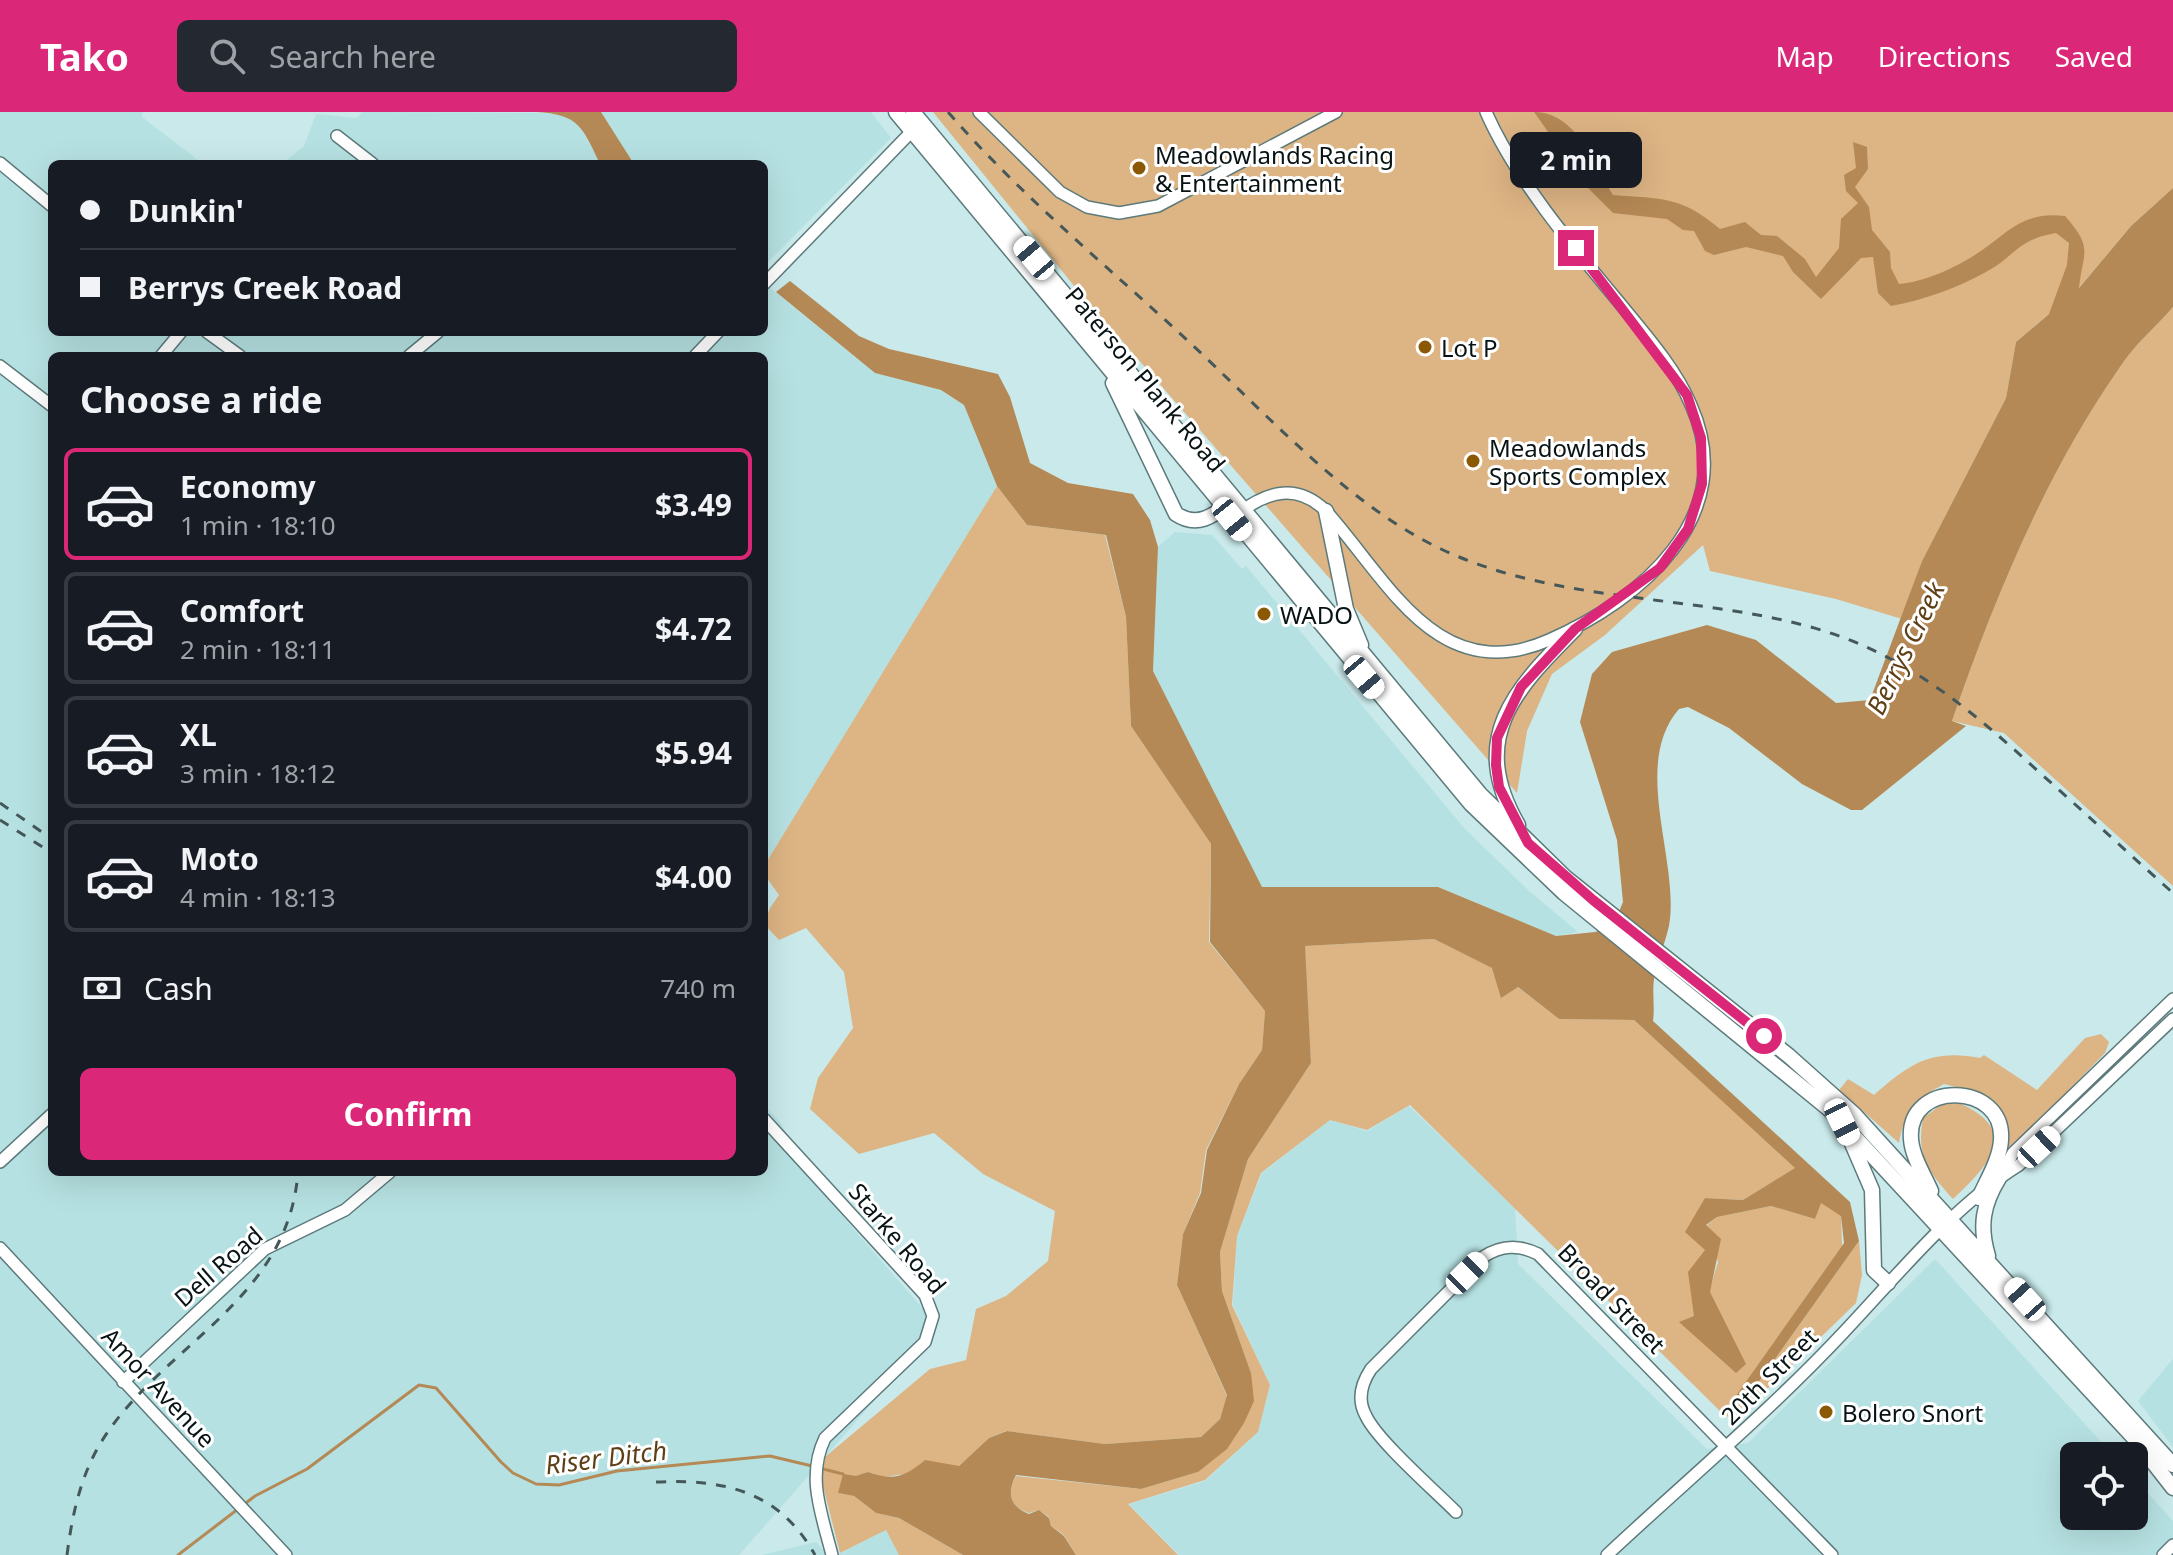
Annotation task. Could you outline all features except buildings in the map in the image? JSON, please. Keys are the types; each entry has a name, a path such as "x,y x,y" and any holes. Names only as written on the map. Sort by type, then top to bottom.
{"main road":[{"name":"Paterson Plank Road","path":"896,112 916,122 1471,804 1534,866 1824,1086 1936,1202 1948,1225 2134,1438 2173,1488"},
{"name":"Paterson Plank Road","path":"916,122 1102,361 1370,664 1457,769 1604,917"},
{"path":"1102,361 1172,510 1194,521 1233,509"},
{"path":"1326,511 1348,615 1370,664"},
{"path":"1528,843 1501,794 1496,765 1497,738 1521,687 1575,629"},
{"name":"Paterson Plank Road","path":"1667,967 1791,1075 1990,1261 2173,1465"},
{"path":"1936,1202 1913,1149 1911,1134 1923,1107 1951,1094 1966,1095 1980,1101 2001,1129 1999,1151 1979,1198"},
{"path":"1842,1122 1871,1184 1873,1264 1876,1275 1888,1283"},
{"path":"1990,1261 1983,1241 1982,1218 1987,1197 1999,1178"}],"street":[{"path":"979,112 1060,192 1087,207 1119,213 1158,206 1336,112"},
{"path":"1233,509 1267,495 1287,491 1307,497 1326,511 1417,620 1445,641 1476,651 1508,653 1575,629 1651,576 1675,550 1700,495 1701,438 1692,406 1681,385 1557,223 1508,151 1486,112"},
{"path":"768,280 916,122"},
{"path":"337,136 368,160"},
{"path":"0,163 48,203"},
{"path":"164,352 178,336"},
{"path":"212,336 234,352"},
{"path":"414,352 433,336"},
{"path":"699,352 714,336"},
{"path":"0,366 48,403"},
{"path":"1999,1178 2013,1153 2173,999"},
{"path":"1999,1178 2019,1165 2173,1019"},
{"path":"0,1162 48,1118"},
{"name":"Starke Road","path":"768,1123 925,1295 933,1316 925,1342 825,1438 820,1449 816,1489 832,1555"},
{"name":"Dell Road","path":"123,1382 265,1249 345,1210 385,1176"},
{"name":"20th Street","path":"1607,1555 1728,1448 1888,1283 1999,1178"},
{"name":"Broad Street","path":"1456,1512 1372,1426 1362,1407 1362,1388 1371,1369 1483,1257 1501,1248 1520,1247 1538,1254 1832,1555"},
{"name":"Amor Avenue","path":"0,1248 286,1555"},
{"path":"2163,1555 2173,1545"}],"shaded area":[{"path":"0,112 143,112 142,117 198,160 48,160 48,336 768,336 768,286 875,373 941,390 964,405 997,486 768,859 768,352 48,352 48,1176 768,1176 768,1109 781,1123 806,1174 930,1317 924,1344 739,1555 0,1555"},
{"path":"362,112 556,113 581,124 598,160 287,160 304,146 316,114 357,118"},
{"path":"601,112 871,112 891,138 768,262 768,160 631,160"},
{"path":"933,112 2173,112 2173,188 2131,226 2077,290 2016,342 2006,398 1922,561 1902,619 1836,599 1710,571 1703,545 1605,635 1552,674 1527,731 1517,793 1075,287"},
{"path":"2173,307 2173,886 2004,733 1952,721 2004,583 2045,493 2093,408 2126,359"},
{"path":"997,486 1027,525 1105,535 1126,617 1131,726 1211,844 1209,942 1265,1011 1262,1050 1239,1084 1206,1150 1200,1193 1183,1234 1177,1285 1227,1396 1220,1419 1201,1437 1105,1444 1006,1431 989,1438 959,1466 884,1477 868,1472 839,1493 854,1496 876,1513 899,1518 963,1555 899,1555 886,1530 840,1553 822,1482 825,1457 930,1369 966,1360 976,1309 1006,1296 1048,1261 1055,1211 983,1174 934,1133 859,1154 810,1109 818,1078 853,1028 844,972 806,928 779,940 768,928 768,913 779,895 768,880 768,859"},
{"path":"1175,532 1212,535 1242,569 1246,566 1465,829 1529,891 1578,932 1556,936 1438,887 1262,888 1153,671 1158,547"},
{"path":"1434,939 1493,968 1559,1019 1634,1020 1796,1168 1743,1200 1705,1198 1705,1250 1695,1316 1680,1322 1718,1313 1709,1292 1718,1262 1706,1226 1717,1217 1771,1206 1815,1219 1820,1202 1841,1215 1842,1246 1734,1399 1748,1397 1859,1241 1862,1275 1856,1303 1734,1421 1720,1411 1410,1105 1367,1130 1330,1120 1261,1173 1237,1236 1232,1305 1270,1385 1258,1432 1205,1480 1128,1504 1178,1555 1076,1555 1064,1535 1051,1526 1049,1517 1039,1510 1029,1513 1017,1507 1011,1494 1016,1476 1141,1489 1198,1472 1251,1373 1222,1291 1220,1252 1248,1159 1311,1063 1304,946"},
{"path":"2101,1034 2109,1042 2105,1053 2008,1152 1998,1112 1972,1092 1944,1084 1926,1095 1908,1114 1899,1143 1839,1090 1848,1079 1874,1095 1899,1074 1922,1061 1948,1055 1980,1058 1984,1055 2037,1090 2085,1038"},
{"path":"1959,1103 1990,1125 1994,1137 1987,1161 1953,1199 1926,1162 1921,1131 1923,1118 1941,1105"},
{"path":"1409,1106 1515,1208 1518,1264 1707,1449 1748,1443 1935,1259 2101,1442 2060,1442 2060,1530 2148,1530 2148,1493 2173,1521 2173,1555 1179,1555 1129,1504 1205,1481 1258,1432 1270,1385 1233,1305 1237,1236 1262,1173 1330,1120 1367,1131"},
{"path":"2173,1359 2173,1447 2138,1401"},
{"path":"886,1530 899,1555 837,1555"},
{"path":"816,1542 828,1555 762,1555"}],"water":[{"path":"536,112 601,112 631,160 598,160 578,125 550,113"},
{"name":"Berrys Creek","path":"1534,112 1549,114 1572,130 1591,155 1613,195 1671,201 1694,210 1720,229 1745,222 1761,235 1777,236 1805,259 1816,277 1839,248 1841,219 1858,203 1846,191 1844,175 1856,168 1853,142 1867,147 1868,169 1855,187 1869,207 1872,230 1890,252 1891,268 1899,284 1945,271 1983,250 2024,221 2049,215 2065,216 2080,236 2084,258 2079,288 2131,226 2173,188 2173,307 2120,367 2045,493 2004,583 1952,721 1966,726 1862,810 1851,810 1802,784 1729,728 1688,707 1679,709 1665,731 1657,782 1668,867 1670,919 1654,979 1653,1021 1850,1202 1859,1241 1748,1397 1733,1400 1844,1243 1841,1216 1821,1203 1815,1219 1771,1206 1717,1217 1706,1225 1721,1239 1710,1292 1746,1364 1736,1373 1679,1322 1694,1316 1688,1272 1705,1250 1685,1232 1705,1198 1743,1200 1795,1168 1634,1020 1559,1019 1518,987 1501,998 1492,968 1434,939 1305,946 1311,1063 1248,1159 1220,1252 1222,1291 1251,1373 1254,1401 1244,1423 1227,1449 1198,1472 1141,1489 1016,1475 1011,1493 1017,1507 1029,1514 1039,1510 1049,1518 1051,1526 1064,1536 1076,1555 963,1555 899,1518 876,1513 854,1496 838,1493 843,1474 856,1476 868,1472 898,1476 925,1460 959,1466 989,1438 1007,1431 1105,1444 1201,1437 1220,1419 1227,1395 1177,1285 1183,1234 1201,1193 1207,1150 1239,1084 1262,1050 1265,1011 1210,942 1211,844 1131,726 1126,617 1106,535 1027,525 997,486 964,405 941,390 875,373 776,292 790,281 859,336 889,349 998,374 1010,397 1030,463 1068,483 1133,494 1150,520 1158,547 1153,671 1262,887 1438,887 1556,936 1595,932 1613,926 1623,902 1617,840 1580,722 1592,674 1612,652 1707,625 1756,640 1836,703 1870,700 1922,561 2006,398 2016,342 2049,314 2067,265 2069,243 2056,233 2043,236 2024,244 1996,266 1964,283 1928,297 1891,306 1878,293 1873,257 1861,258 1821,299 1793,272 1783,256 1746,247 1714,255 1705,251 1694,231 1683,230 1667,219 1613,213 1588,188"}],"waterway":[{"name":"Riser Ditch","path":"178,1555 255,1496 307,1469 419,1385 436,1388 501,1462 513,1473 536,1484 559,1485 617,1471 770,1456 812,1466"},
{"name":"Riser Ditch","path":"819,1468 843,1474"}],"railway":[{"path":"948,112 1034,201 1307,454 1339,482 1406,530 1441,549 1529,579 1575,589 1761,616 1807,626 1873,650 1904,666 1960,704 2173,893"},
{"path":"0,803 48,836"},
{"path":"0,820 48,850"},
{"path":"67,1555 78,1498 100,1444 125,1409 247,1290 271,1256 289,1217 297,1176"},
{"path":"656,1482 705,1483 748,1493 785,1516 815,1555"}],"place":[{"name":"Meadowlands Racing & Entertainment","path":"1139,168"},
{"name":"Lot P","path":"1425,347"},
{"name":"Meadowlands Sports Complex","path":"1473,461"},
{"name":"WADO","path":"1264,614"},
{"name":"Bolero Snort","path":"1826,1412"}],"route":[{"path":"1576,248 1658,352 1687,395 1701,438 1702,484 1688,529 1660,568 1575,629 1537,667 1513,698 1497,738 1496,773 1499,787 1528,843 1566,878 1764,1036"}]}
